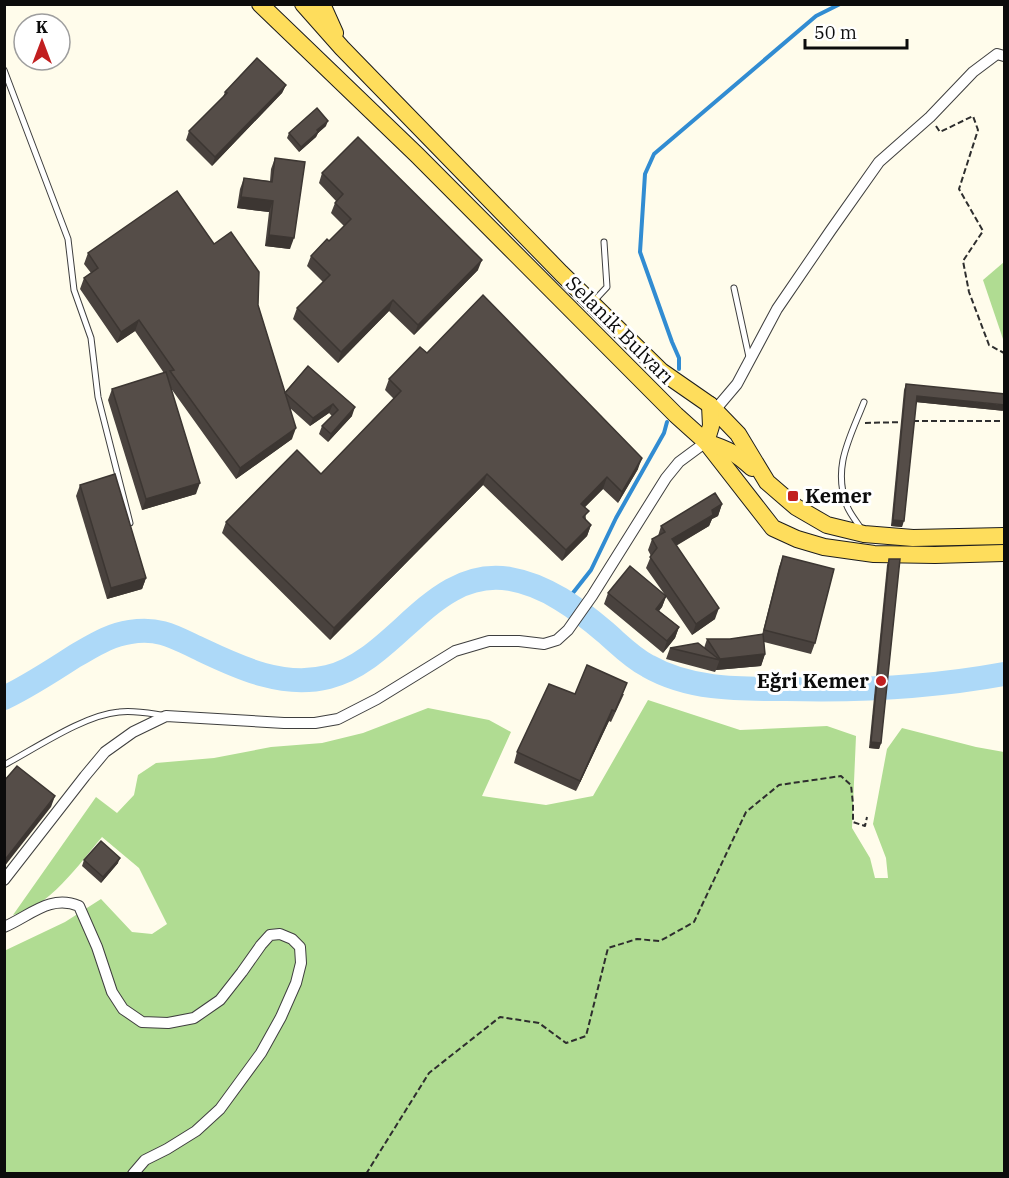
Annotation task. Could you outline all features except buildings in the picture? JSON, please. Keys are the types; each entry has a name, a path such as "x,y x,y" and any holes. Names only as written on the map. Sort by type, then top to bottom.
{"main road":[{"name":"Selanik Bulvarı","path":"260,4 385,125 675,415 706,442 773,528 824,548 874,554 1005,553"},
{"name":"Selanik Bulvarı","path":"303,4 342,48 561,273 661,371 713,407 738,434 767,482 796,507 827,525 864,534 913,538 1005,537"},
{"path":"322,4 342,48"},
{"path":"385,125 399,106"},
{"path":"713,407 706,442 739,455 767,482"}],"street":[{"path":"713,407 737,384 777,309 879,162 930,117 973,72 997,54 1005,56"},
{"path":"4,880 105,752 133,732 166,716 285,723 315,723 338,719 377,699 455,651 489,641 544,644 557,640 568,630 592,596 666,478 679,462 706,442"},
{"path":"4,927 46,904 68,901 79,906 97,947 112,992 123,1009 142,1022 168,1023 194,1017 220,1000 270,935 280,934 292,939 300,947 301,963 296,983 281,1017 261,1053 220,1109 196,1131 145,1160 133,1173"}],"lane":[{"path":"4,70 68,238 74,290 91,338 98,396 130,523"},
{"path":"592,303 607,287 604,242"},
{"path":"734,288 750,362"},
{"path":"864,402 845,450 841,468 841,483 847,507 864,534"},
{"path":"4,765 92,718 119,712 141,712 166,716"}],"path":[{"path":"930,117 940,132 973,116 978,130 959,189 983,231 963,261 969,292 990,345 1005,352"},
{"path":"856,423 1005,421"},
{"path":"366,1173 429,1073 500,1017 539,1023 566,1043 586,1036 609,948 637,939 660,941 694,922 746,812 779,785 841,776 851,785 853,822 866,826 867,817"}],"green space":[{"path":"1004,262 1004,342 983,280"},
{"path":"648,700 740,730 827,726 856,736 852,828 870,858 875,878 888,878 886,858 873,824 887,749 902,728 1004,752 1004,1173 5,1173 4,951 65,922 101,899 132,932 152,934 167,924 139,868 102,837 51,895 26,911 13,915 96,797 117,813 134,795 138,775 156,763 214,758 271,747 322,743 363,733 428,708 489,720 511,732 482,796 546,805 593,796"}],"waterway":[{"path":"679,369 679,358 640,252 645,174 654,154 816,16 840,4"},
{"path":"565,603 591,570 616,518 664,433 667,422"},
{"path":"4,698 101,641 122,633 141,631 160,632 232,664 264,675 295,680 328,677 352,667 375,653 436,600 458,586 483,579 510,579 549,592 584,615 642,662 664,674 698,684 751,689 868,689 923,685 1004,674"}],"place":[{"name":"Kemer","path":"793,496"},
{"name":"Eğri Kemer","path":"881,681"}]}
